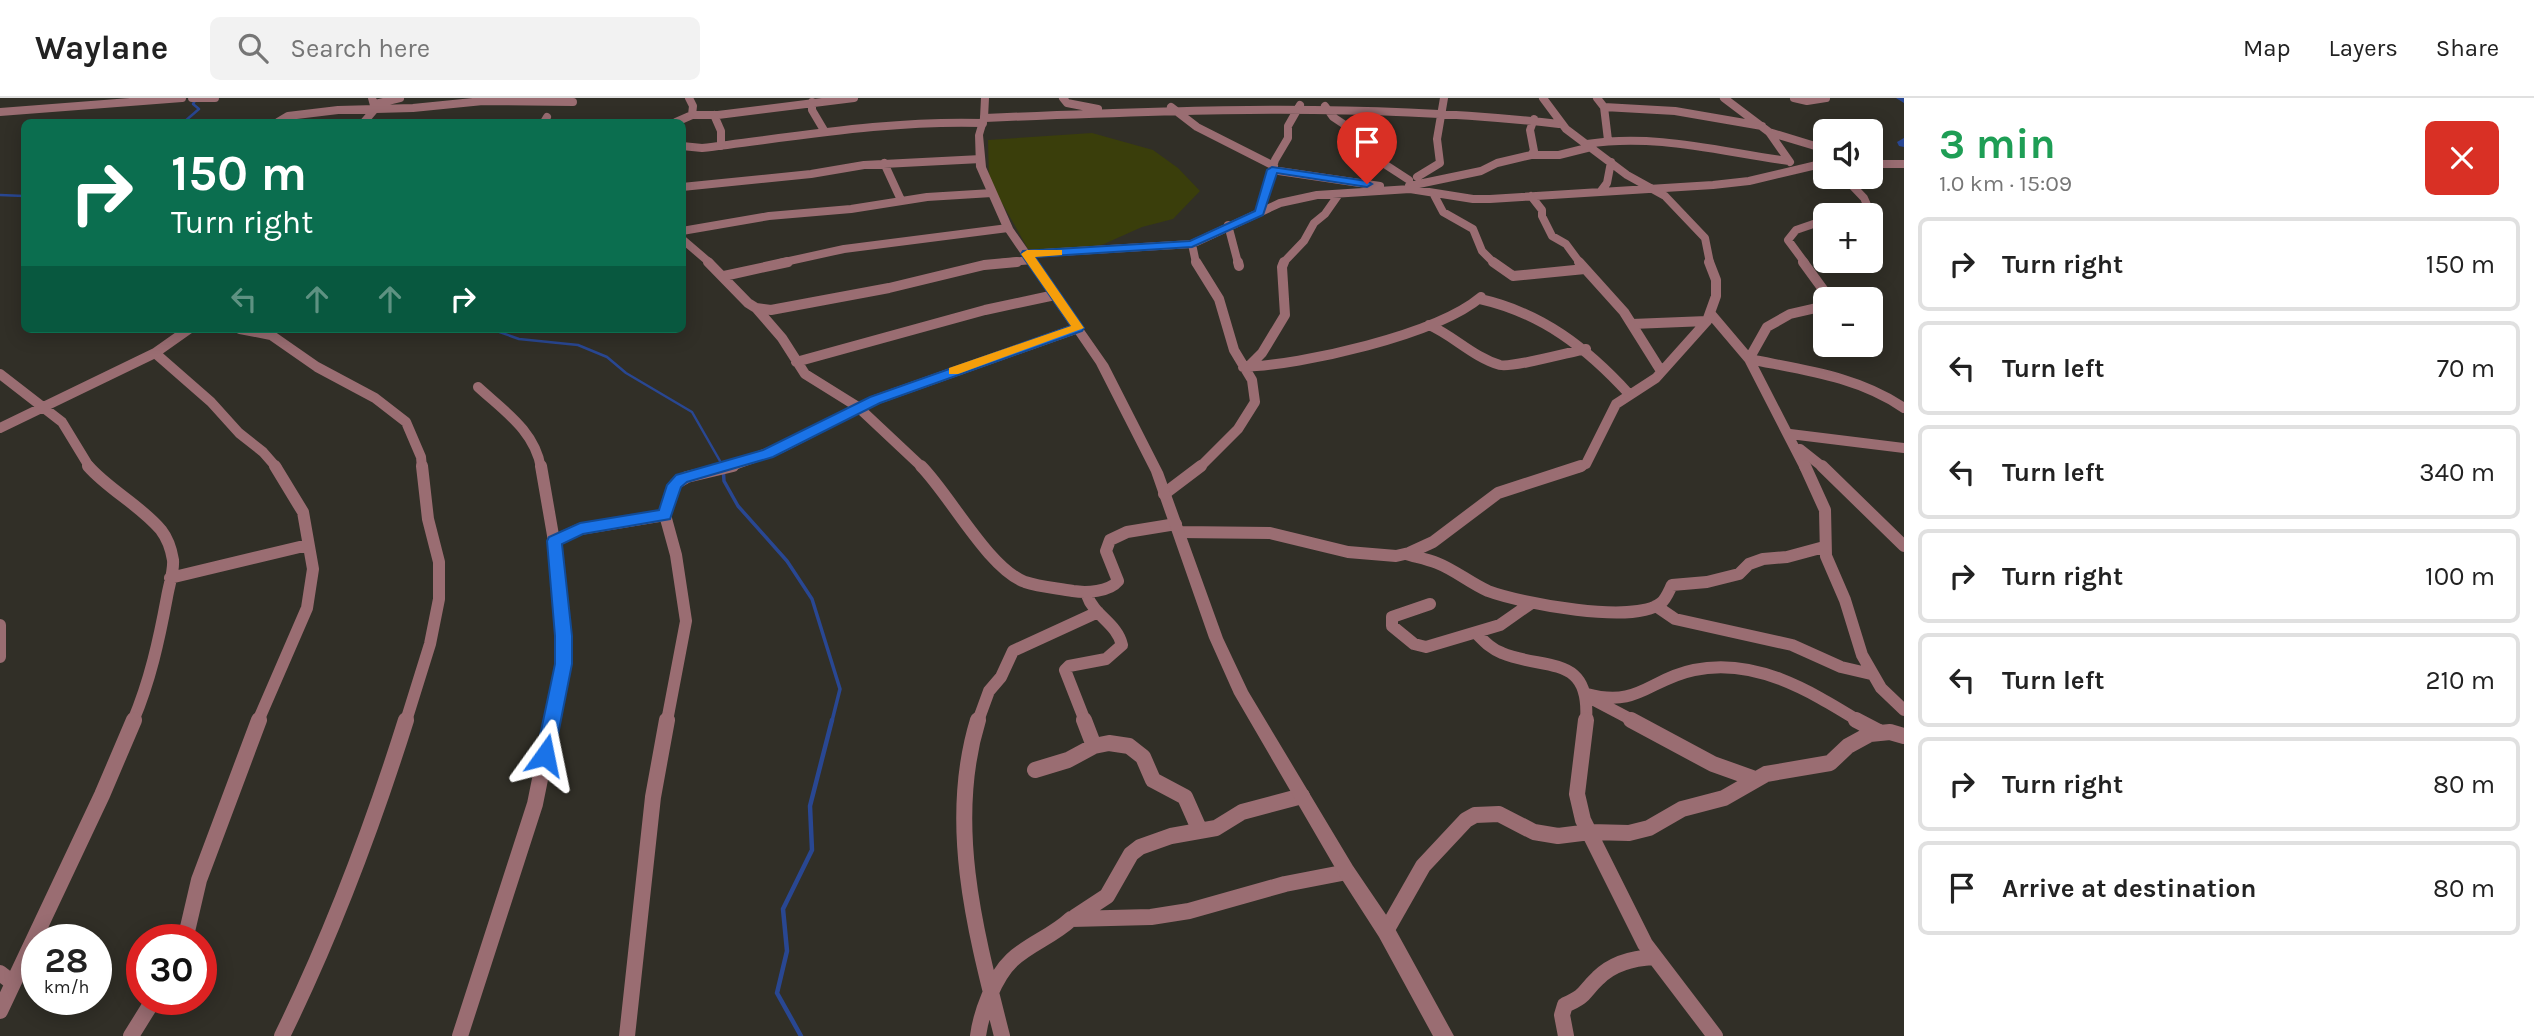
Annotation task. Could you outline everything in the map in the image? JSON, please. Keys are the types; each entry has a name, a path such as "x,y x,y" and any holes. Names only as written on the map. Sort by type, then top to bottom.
{"street":[{"path":"0,112 182,98"},
{"path":"192,98 215,98"},
{"path":"281,119 400,98"},
{"path":"689,98 693,106 692,115"},
{"path":"683,119 692,115 713,115 854,98"},
{"path":"985,98 984,120 979,135 984,176 1008,228 1078,328 1121,399 1164,494 1226,662 1347,872 1386,931 1444,1036"},
{"path":"1063,98 1067,103 1109,111"},
{"path":"1396,189 1440,163 1435,142 1444,98"},
{"path":"1406,554 1436,539 1485,500 1509,486 1586,464 1616,404 1644,387 1661,372 1709,317 1717,287 1706,252 1705,238 1665,196 1611,162 1559,124 1543,98"},
{"path":"1597,98 1604,107 1608,140"},
{"path":"1724,98 1769,132 1797,170"},
{"path":"1794,98 1807,101 1826,98"},
{"path":"1100,101 1109,111"},
{"path":"374,104 573,102"},
{"path":"813,102 812,110 825,132"},
{"path":"686,147 694,148 825,132 1109,111 1313,103 1325,106 1442,109 1559,124"},
{"path":"1259,212 1279,151 1288,138 1288,126 1300,105"},
{"path":"1325,106 1329,113 1345,125 1349,141 1409,180"},
{"path":"1171,107 1197,127 1273,168 1473,199 1749,181 1813,166"},
{"path":"1604,107 1657,109 1762,126"},
{"path":"713,115 721,131 721,145"},
{"path":"1531,155 1534,151 1530,130 1534,119"},
{"path":"1769,132 1813,145"},
{"path":"756,308 788,309 1029,257 1192,244 1228,225 1293,200 1396,189 1481,171 1497,163 1531,155 1559,155 1608,140 1663,141 1789,161"},
{"path":"686,187 811,174 840,167 981,159"},
{"path":"1601,191 1607,183 1611,162"},
{"path":"884,163 901,200"},
{"path":"1883,164 1904,164"},
{"path":"1855,189 1866,203"},
{"path":"686,230 769,216 851,209 901,200 992,193"},
{"path":"1433,193 1443,212 1474,229 1482,251 1506,273 1513,276 1585,269"},
{"path":"1246,366 1262,354 1285,315 1282,286 1285,259 1304,241 1314,223 1325,214 1339,194"},
{"path":"1531,196 1542,210 1542,216 1552,236 1566,244 1618,304 1661,372"},
{"path":"1813,224 1796,230 1788,240 1821,287"},
{"path":"1228,225 1240,266"},
{"path":"724,276 845,250 1008,228"},
{"path":"686,243 756,308 782,338 805,374 858,407 885,430 927,472 986,548 1014,576 1026,582 1091,592 1114,586 1118,580 1106,551 1110,540 1127,532 1177,528 1272,533 1353,552 1383,556 1406,554 1438,563 1471,584 1530,604 1569,610 1604,610 1656,606 1663,602 1672,585 1707,582 1739,573 1749,564 1763,559 1787,557 1824,547"},
{"path":"1164,494 1197,471 1253,408 1255,402 1255,388 1246,366 1234,350 1219,299 1196,265 1192,244"},
{"path":"796,362 985,310 1055,295"},
{"path":"1246,366 1274,366 1350,350 1429,325 1468,308 1480,298 1539,317 1586,349 1629,394"},
{"path":"1749,359 1767,327 1790,314 1813,309"},
{"path":"1632,324 1709,317"},
{"path":"1709,317 1749,359 1797,447 1825,510 1824,547 1829,566 1845,600 1862,655 1871,674 1904,710"},
{"path":"1429,325 1448,333 1472,352 1503,366 1586,349"},
{"path":"627,1036 653,797 686,621 676,555 665,515 675,485 682,479 733,466 775,451 858,407 1078,328"},
{"path":"0,428 155,353 183,333"},
{"path":"261,333 284,342 317,367 375,398 406,422 418,446 423,466 428,519 439,562 439,599 430,644 382,797 310,979 282,1036"},
{"path":"155,353 211,402 239,433 263,452 278,469 303,512 313,569 307,608 263,708 199,880 189,924"},
{"path":"1749,359 1849,379 1885,393 1904,408"},
{"path":"0,374 68,430 89,467 160,529 172,551 159,640 145,693 102,795 6,978 0,1011"},
{"path":"460,1036 535,804 563,671 564,636 554,541 539,455 526,430 478,387"},
{"path":"1790,434 1866,440 1904,447"},
{"path":"1797,447 1832,474 1904,547"},
{"path":"554,541 580,528 665,515"},
{"path":"170,578 308,545"},
{"path":"1091,592 1087,599 1119,634 1122,645 1116,656 1110,659 1069,666 1065,670 1094,746"},
{"path":"1430,604 1392,617 1392,626 1414,645 1426,647 1500,625 1530,604"},
{"path":"1656,606 1675,619 1767,638 1812,653 1841,667 1871,674"},
{"path":"1002,1036 973,902 963,817 967,764 976,726 991,688 1002,677 1013,651 1098,612"},
{"path":"0,625 0,657"},
{"path":"1476,633 1492,651 1569,670 1580,680 1587,694 1607,709 1713,764 1755,779"},
{"path":"1587,694 1601,700 1617,701 1693,671 1718,669 1770,676 1797,684 1879,732 1904,736"},
{"path":"1587,694 1576,798 1627,913 1654,957 1715,1036"},
{"path":"1386,931 1423,866 1466,820 1475,815 1499,814 1534,832 1558,836 1590,832 1629,833 1649,828 1682,809 1724,798 1766,774 1830,763 1848,746 1879,732"},
{"path":"1035,770 1068,761 1094,746 1118,743 1137,750 1153,780 1185,797 1200,831"},
{"path":"978,1036 991,993 1003,970 1013,959 1056,933 1107,896 1135,850 1171,836 1216,828 1242,811 1302,796"},
{"path":"1072,919 1151,917 1189,911 1285,884 1347,872"},
{"path":"1566,1036 1562,1015 1565,1005 1584,997 1590,987 1621,961 1634,957 1654,957"},
{"path":"131,1036 144,1015"}],"green space":[{"path":"1092,133 1153,150 1178,168 1200,191 1173,219 1142,227 1104,244 1080,250 1028,249 989,180 988,140"}],"waterway":[{"path":"187,119 199,109 193,104 196,99"},
{"path":"0,195 21,196"},
{"path":"502,333 519,339 578,345 607,357 626,373 692,412 723,466"},
{"path":"723,466 724,481 738,506 787,561 812,599 840,689 832,721"},
{"path":"801,1036 777,993 787,951 783,909 812,850 810,806 832,720"}],"slow traffic":[{"path":"953,371 1078,328 1027,254 1058,253"}],"route":[{"path":"545,755 563,671 564,636 554,541 580,528 665,515 673,488 682,479 733,466 768,453 858,407 894,392 1078,328 1027,254 1192,244 1259,212 1272,170 1367,184"}]}
